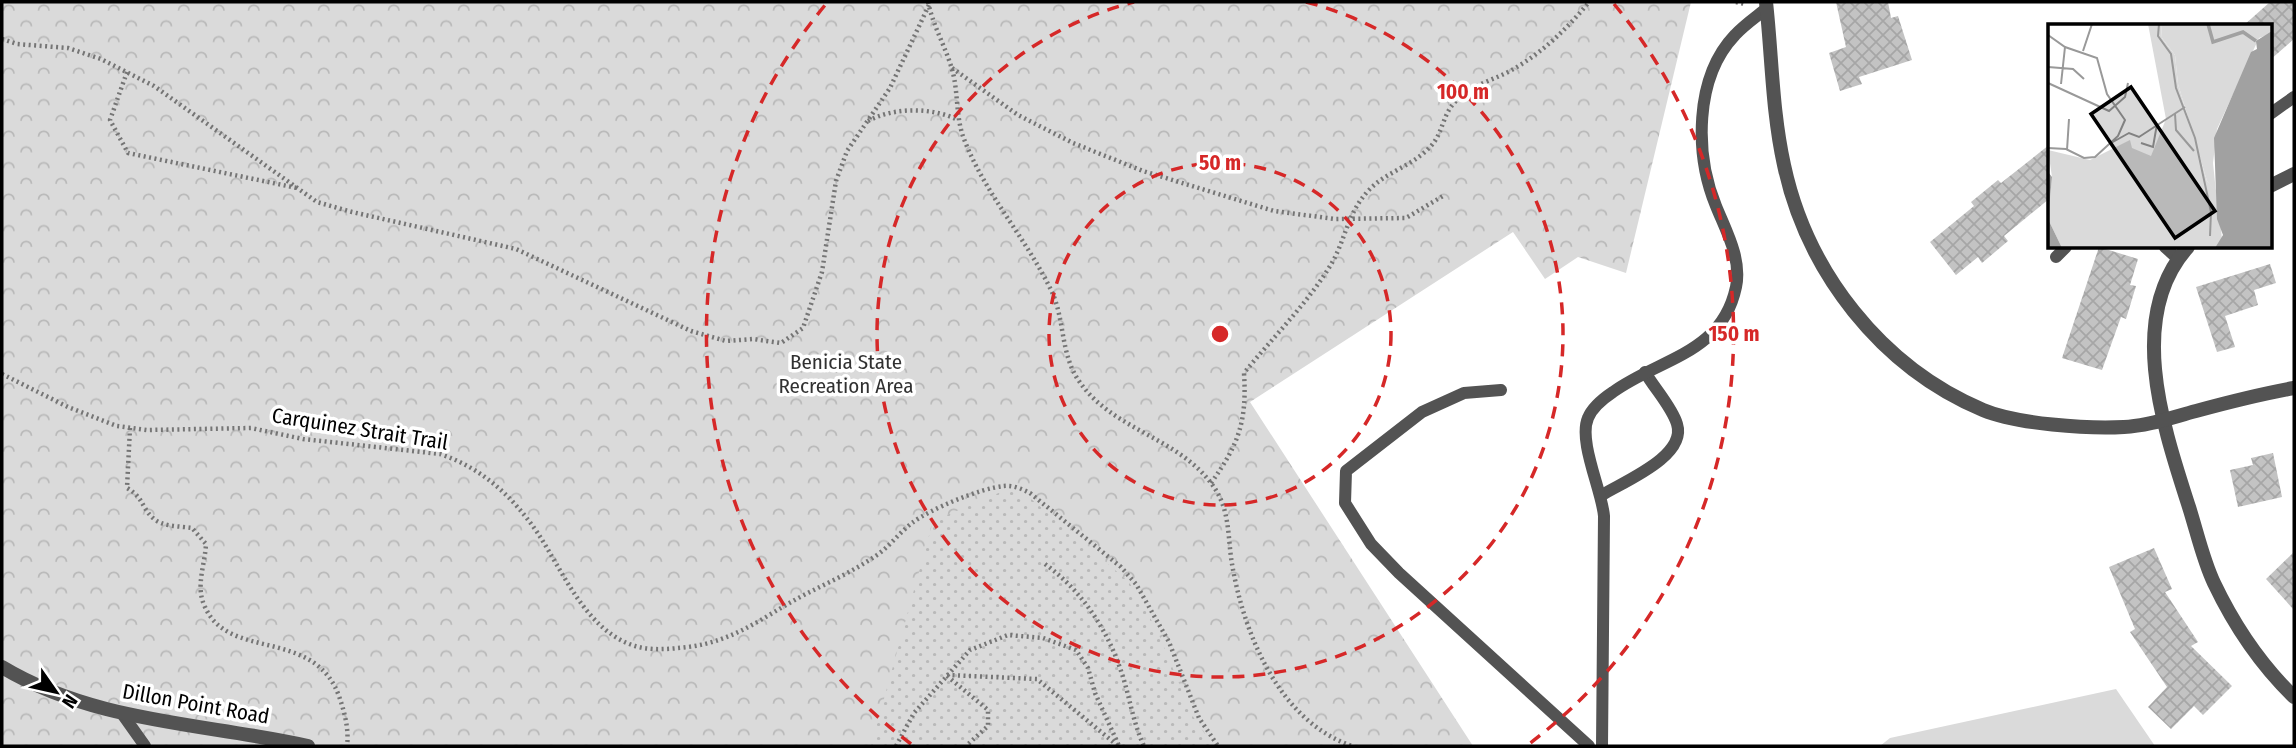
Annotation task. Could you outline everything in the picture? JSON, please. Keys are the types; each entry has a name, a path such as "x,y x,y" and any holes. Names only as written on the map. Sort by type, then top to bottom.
{"street":[{"path":"1767,5 1777,126 1784,166 1804,229 1835,288 1876,338 1926,380 1985,411 2051,424 2125,428 2294,388"},
{"path":"2272,185 2294,174"},
{"path":"2187,248 2177,258 2162,291 2153,328 2161,421 2214,582 2246,640 2294,696"},
{"name":"Dillon Point Road","path":"2,667 30,684 123,715 254,734 308,746"}],"lane":[{"path":"1602,746 1602,495 1588,454 1587,419 1602,400 1645,372 1703,344 1725,317 1737,285 1735,254 1714,202 1704,165 1703,101 1717,62 1734,36 1767,5"},
{"path":"2272,113 2294,97"},
{"path":"2056,257 2065,248"},
{"path":"2166,248 2177,258"},
{"path":"1602,495 1671,454 1677,439 1678,424 1645,372"},
{"path":"1501,390 1464,393 1422,412 1346,471 1345,503 1371,544 1399,573 1589,746"},
{"path":"123,715 145,746"}],"path":[{"path":"1211,483 1230,456 1239,436 1246,406 1244,373 1317,284 1334,259 1349,219 1367,192 1385,175 1429,148 1455,101 1479,84 1510,71 1538,52 1570,25 1589,2"},
{"path":"928,3 952,68 958,120 964,139 986,183 1053,293 1068,358 1078,380 1114,414 1188,458 1211,483 1225,512 1239,598 1270,675 1304,717 1352,746"},
{"path":"2,39 18,44 68,48 127,72 154,86 317,202 516,249 691,331 726,341 753,339 780,343 803,328 822,272 836,181 847,151 890,88 928,3"},
{"path":"952,68 1017,115 1073,143 1143,171 1273,211 1349,219 1406,218 1443,196"},
{"path":"127,72 110,120 128,153 300,189"},
{"path":"866,122 879,115 925,111 940,111 958,120"},
{"name":"Carquinez Strait Trail","path":"2,374 104,422 130,428 251,428 303,439 440,454 461,461 491,480 536,530 579,600 601,625 634,646 656,650 708,643 759,624 796,599 878,554 914,521 963,499 995,488 1012,486 1030,493 1121,566 1136,584 1169,642 1199,718 1218,746"},
{"path":"130,428 127,488 141,498 153,518 162,524 192,528 206,544 201,584 204,607 218,623 235,634 299,654 324,669 335,683 342,707 347,746"},
{"path":"1045,564 1076,591 1102,629 1122,672 1134,725 1144,746"},
{"path":"896,746 914,713 946,675 970,650 999,636 1031,637 1060,643 1076,650 1088,668 1095,693 1119,746"},
{"path":"946,675 988,710 988,726 966,746"},
{"path":"946,675 1037,679 1049,686 1080,718 1119,746"}],"green space":[{"name":"Benicia State Recreation Area","path":"2,2 1691,2 1626,273 1578,257 1545,279 1513,232 1250,402 1473,746 2,746"},
{"path":"1001,492 1018,492 1030,498 1129,582 1157,630 1192,715 1213,746 871,746 933,521"},
{"path":"2116,689 2155,746 1880,746 1890,738"}],"building":[{"path":"1836,2 1888,2 1891,18 1898,16 1912,60 1859,77 1862,84 1840,91 1829,53 1846,47"},
{"path":"2270,2 2294,2 2294,39 2272,58 2272,24 2245,24"},
{"path":"2048,146 2048,200 2004,236 2008,241 1982,263 1978,257 1956,275 1930,242 1974,206 1971,202 1998,180 2001,183"},
{"path":"2099,248 2138,259 2130,285 2136,286 2126,319 2121,317 2102,370 2062,358"},
{"path":"2270,264 2276,283 2254,290 2258,305 2225,316 2235,347 2217,352 2196,287"},
{"path":"2273,453 2282,497 2238,507 2230,470 2253,465 2251,458"},
{"path":"2154,548 2172,589 2165,592 2198,642 2191,646 2232,686 2203,715 2194,706 2171,729 2148,707 2167,687 2130,632 2135,629 2109,567"},
{"path":"2294,552 2294,610 2266,579"}]}
